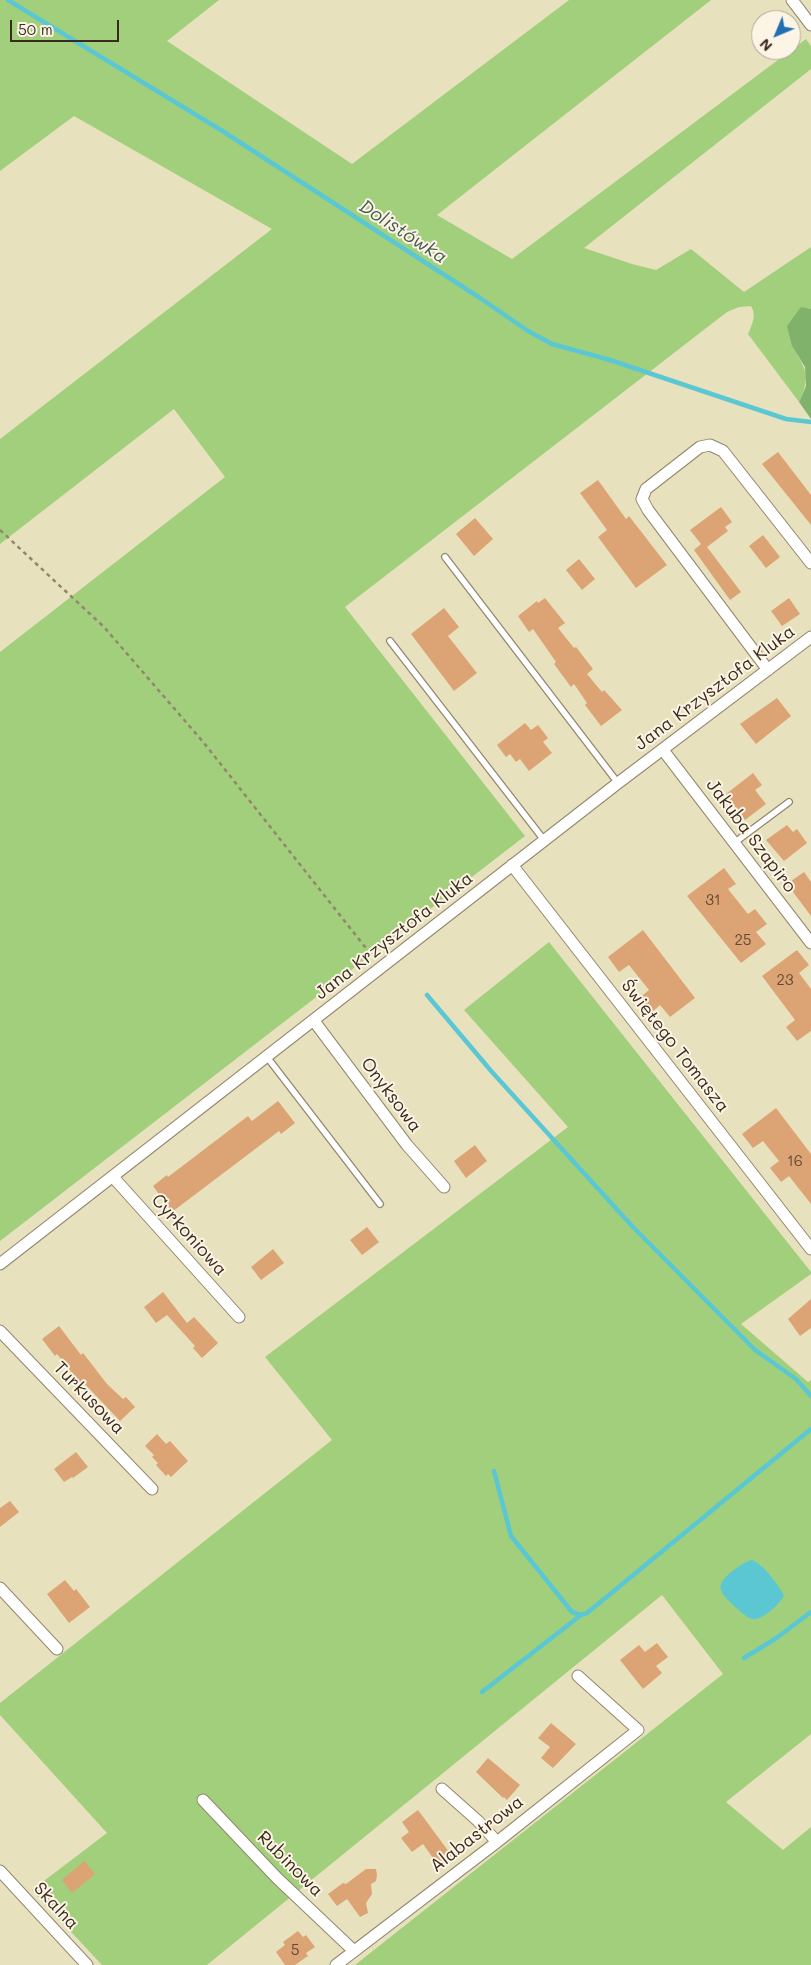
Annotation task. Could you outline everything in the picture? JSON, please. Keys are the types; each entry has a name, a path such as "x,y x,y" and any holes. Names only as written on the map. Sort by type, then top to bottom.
{"street":[{"path":"792,0 811,25"},
{"path":"768,670 648,510 642,499 646,489 700,447 710,445 723,451 811,563"},
{"name":"Jana Krzysztofa Kluka","path":"0,1264 544,840 811,637"},
{"name":"Jakuba Szapiro","path":"663,750 811,943"},
{"name":"Świętego Tomasza","path":"512,865 811,1249"},
{"name":"Onyksowa","path":"314,1021 407,1145 444,1187"},
{"name":"Cyrkoniowa","path":"113,1177 239,1317"},
{"name":"Turkusowa","path":"0,1330 152,1490"},
{"path":"0,1588 57,1649"},
{"name":"Alabastrowa","path":"336,1965 497,1842 638,1730 578,1676"},
{"path":"442,1788 478,1821 497,1842"},
{"name":"Rubinowa","path":"203,1800 277,1878 354,1951"},
{"name":"Skalna","path":"0,1871 87,1965"}],"lane":[{"path":"445,557 618,783"},
{"path":"390,641 544,840"},
{"path":"734,843 789,802"},
{"path":"267,1057 380,1204"}],"path":[{"path":"0,530 104,627 204,743 357,939 382,968"}],"green space":[{"path":"0,0 219,0 167,41 352,164 569,0 711,0 437,215 512,259 778,60 801,60 801,43 806,39 811,46 811,69 584,248 656,270 691,249 744,292 811,247 811,309 801,308 792,346 804,367 806,379 799,402 748,334 754,316 751,306 739,307 727,312 345,607 525,836 0,1241 0,652 225,477 174,409 0,544 0,439 272,229 74,116 0,171"},
{"path":"801,307 811,309 811,419 799,402 806,386 805,367 792,346 787,326"},
{"path":"549,942 811,1272 811,1274 741,1324 808,1382 811,1380 811,1734 726,1802 783,1850 811,1827 811,1965 355,1965 723,1674 662,1595 207,1965 102,1965 32,1890 107,1833 0,1715 0,1703 332,1440 265,1357 568,1127 464,1010"}],"water":[{"path":"751,1560 765,1569 784,1595 779,1603 770,1611 756,1619 749,1618 742,1613 726,1598 721,1590 726,1576"}],"building":[{"path":"778,452 811,495 811,525 762,464"},
{"path":"598,480 626,519 629,516 667,565 636,588 598,537 607,530 580,493"},
{"path":"721,507 732,522 725,527 728,531 707,547 741,592 730,600 694,550 701,544 690,530"},
{"path":"475,518 493,539 474,556 456,534"},
{"path":"763,535 780,557 766,568 749,546"},
{"path":"579,559 595,579 582,590 566,570"},
{"path":"545,598 565,623 558,628 593,669 587,674 602,692 604,690 622,710 601,726 585,705 587,703 574,684 571,687 554,664 556,662 533,629 529,632 518,616 537,601 538,603"},
{"path":"789,598 800,614 782,626 771,611"},
{"path":"444,608 459,627 448,636 477,673 454,691 411,634"},
{"path":"777,698 791,716 756,744 740,724"},
{"path":"525,723 531,730 538,725 548,738 543,742 552,753 529,771 520,759 516,762 510,754 506,757 497,745"},
{"path":"753,773 762,785 755,790 766,804 745,820 726,794"},
{"path":"787,825 793,832 797,829 807,843 784,861 766,840"},
{"path":"724,868 736,884 728,889 748,914 755,909 767,924 756,932 766,944 741,963 687,896"},
{"path":"804,872 811,882 811,916 787,884"},
{"path":"643,930 695,998 670,1017 660,1005 651,1013 639,998 649,990 629,965 619,972 608,957"},
{"path":"797,950 809,965 799,973 811,989 811,1031 797,1041 786,1027 795,1020 762,976"},
{"path":"278,1101 295,1123 281,1134 279,1131 172,1212 153,1186 167,1175 168,1177 248,1116 252,1121"},
{"path":"776,1108 811,1154 811,1204 789,1176 781,1182 770,1168 779,1161 763,1141 753,1148 742,1134"},
{"path":"475,1145 487,1161 466,1178 454,1161"},
{"path":"367,1227 379,1242 362,1255 350,1240"},
{"path":"273,1249 284,1263 261,1280 251,1267"},
{"path":"163,1292 187,1323 194,1317 218,1343 202,1358 193,1348 195,1346 167,1315 156,1323 144,1307"},
{"path":"811,1299 811,1328 800,1336 788,1319"},
{"path":"59,1326 81,1355 83,1353 107,1384 123,1399 126,1397 135,1407 120,1421 82,1381 80,1383 57,1354 55,1356 42,1339"},
{"path":"157,1434 166,1444 170,1441 188,1461 171,1477 168,1474 166,1476 156,1465 158,1463 152,1457 154,1455 145,1446"},
{"path":"76,1452 88,1467 64,1482 54,1469"},
{"path":"10,1501 19,1512 0,1527 0,1508"},
{"path":"65,1580 74,1591 76,1589 90,1607 69,1623 47,1594"},
{"path":"657,1643 668,1657 656,1666 662,1673 643,1689 620,1660 639,1645 645,1652"},
{"path":"551,1723 576,1744 553,1768 541,1758 550,1747 538,1738"},
{"path":"488,1758 520,1785 507,1800 476,1772"},
{"path":"418,1810 452,1856 438,1865 423,1844 412,1852 401,1838 409,1832 402,1822"},
{"path":"84,1861 95,1874 72,1893 62,1880"},
{"path":"366,1869 376,1869 377,1875 376,1881 371,1884 372,1894 366,1903 368,1913 360,1917 347,1899 337,1906 328,1894 343,1883 346,1884"},
{"path":"298,1931 303,1937 306,1935 315,1947 306,1953 308,1956 295,1965 285,1965 276,1952 285,1945 283,1942"}],"waterway":[{"name":"Dolistówka","path":"8,0 224,132 528,331 552,344 610,360 786,419 811,422"},
{"path":"427,995 492,1072 632,1226 755,1350 796,1379 811,1396"},
{"path":"494,1471 511,1536 572,1612 581,1615 587,1613 811,1429"},
{"path":"744,1658 775,1639 811,1612"},
{"path":"482,1692 581,1615"}]}
